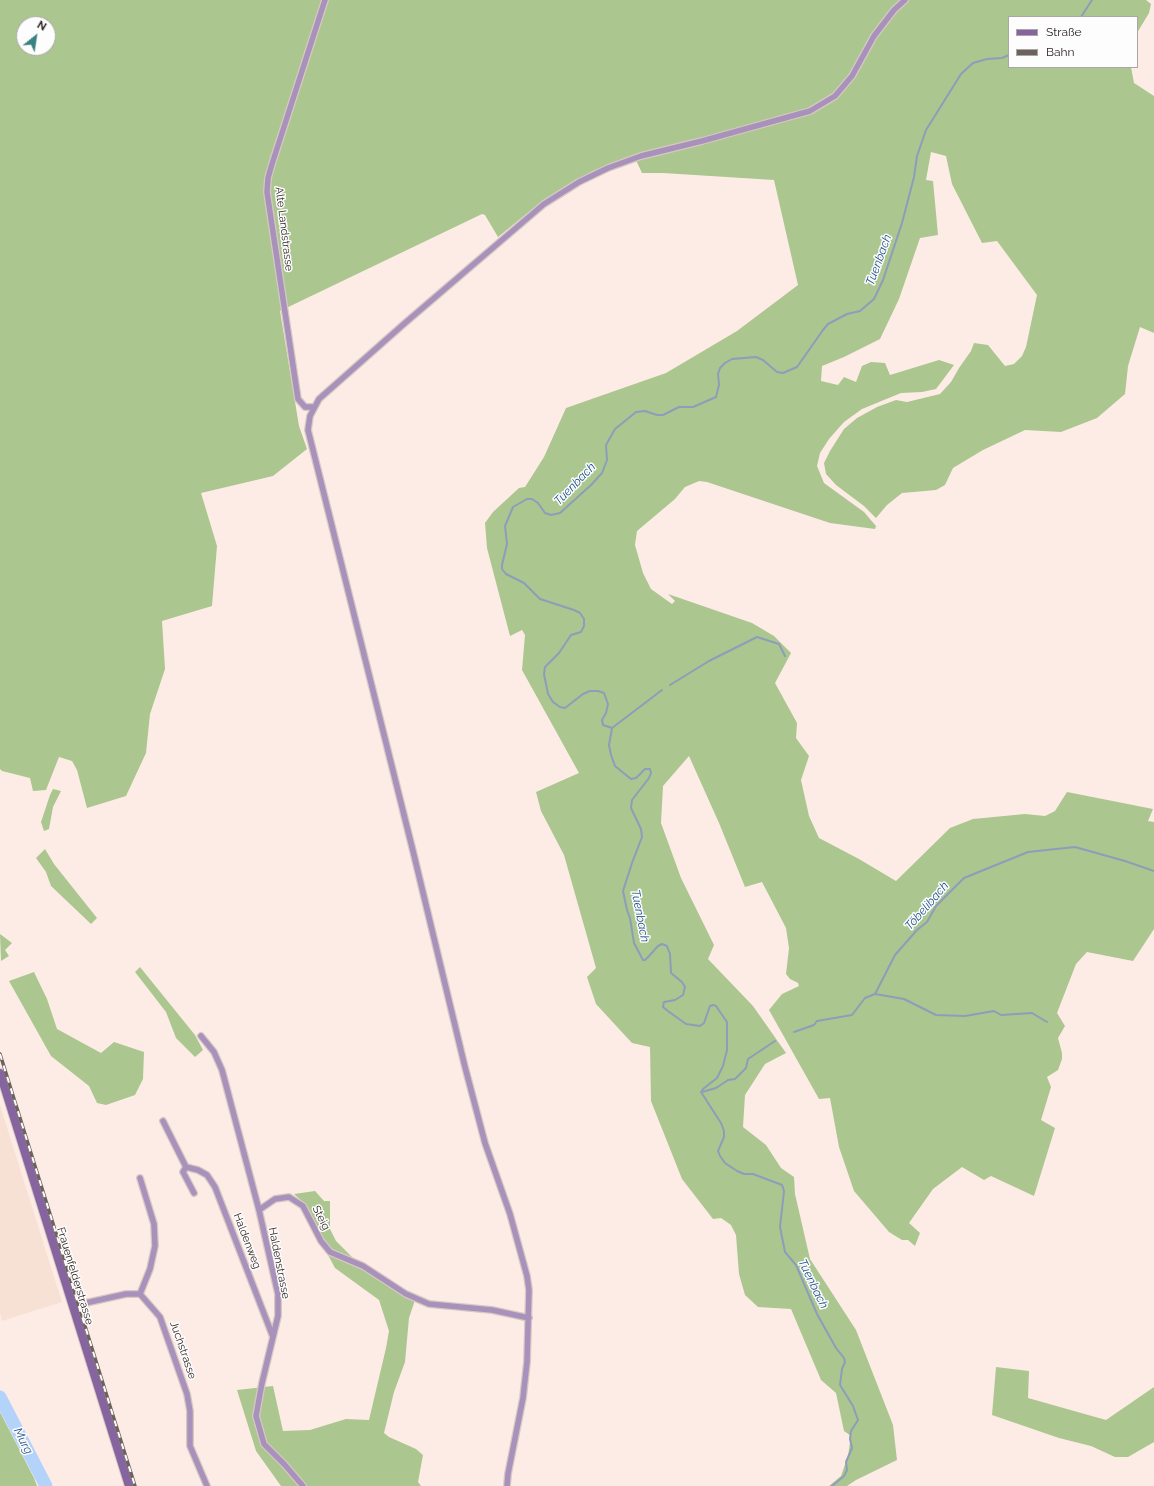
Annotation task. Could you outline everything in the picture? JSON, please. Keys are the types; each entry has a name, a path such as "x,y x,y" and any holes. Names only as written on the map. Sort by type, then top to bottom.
{"main road":[{"name":"Frauenfelderstrasse","path":"0,1073 129,1486"}],"street":[{"name":"Alte Landstrasse","path":"314,407 305,407 298,399 267,192 268,178 272,164 325,0"},
{"path":"507,1486 528,1362 529,1290 527,1276 510,1214 483,1136 352,602 308,430 310,416 319,400 544,204 579,182 608,168 641,156 702,141 810,111 835,96 852,76 874,36 894,10 904,0"},
{"name":"Haldenstrasse","path":"201,1036 214,1052 222,1070 259,1210 278,1294 278,1316 262,1383 256,1416 264,1444 303,1486"},
{"path":"163,1121 186,1167 183,1172 194,1193"},
{"name":"Haldenweg","path":"186,1167 198,1170 207,1175 215,1187 273,1338"},
{"path":"72,1306 126,1294 140,1294 150,1269 155,1246 154,1224 140,1178"},
{"name":"Steig","path":"259,1210 275,1199 289,1197 303,1206 321,1240 330,1252 363,1266 406,1294 429,1304 492,1310 529,1318"},
{"name":"Juchstrasse","path":"140,1294 160,1317 166,1330 187,1394 190,1411 190,1446 207,1486"}],"shaded area":[{"path":"0,1105 62,1302 2,1321 0,1313"}],"green space":[{"path":"0,0 1146,0 1151,4 1149,13 1138,31 1138,16 1008,16 1008,68 1131,68 1134,83 1154,96 1154,333 1140,327 1128,366 1125,394 1097,418 1061,432 1025,430 983,450 953,468 945,485 936,490 902,493 887,505 876,518 864,506 836,485 826,474 824,463 844,429 857,418 877,407 896,400 907,402 940,394 951,382 971,351 974,343 988,345 1005,366 1014,364 1022,356 1026,347 1037,295 997,241 982,243 952,184 946,156 931,152 926,180 933,181 938,235 920,238 899,299 880,339 822,366 821,381 838,385 844,377 856,382 862,366 871,362 885,363 890,375 939,360 954,365 936,389 922,392 901,393 862,409 844,422 829,439 820,453 817,466 824,483 864,512 876,526 875,529 830,523 707,482 699,481 685,487 675,499 637,531 635,545 643,573 651,589 672,604 675,601 668,594 752,623 774,636 791,653 775,683 797,723 796,738 809,756 801,780 809,816 819,838 896,881 950,828 973,819 1025,814 1045,816 1055,811 1067,792 1153,809 1148,821 1154,822 1154,929 1133,961 1087,952 1076,964 1057,1013 1065,1026 1058,1038 1062,1059 1058,1070 1047,1077 1051,1087 1041,1120 1055,1128 1034,1196 991,1176 984,1180 962,1167 933,1189 909,1223 920,1233 915,1246 908,1240 902,1240 889,1232 854,1191 839,1147 830,1098 819,1099 769,1010 782,994 799,986 798,983 790,979 786,974 789,948 786,928 762,882 745,887 719,823 689,756 663,786 661,823 681,878 714,945 708,959 753,1006 786,1053 765,1064 745,1095 743,1127 766,1145 781,1168 794,1177 795,1194 810,1259 856,1330 893,1425 897,1460 847,1486 829,1486 841,1476 848,1456 851,1436 844,1431 836,1393 821,1380 791,1309 758,1307 745,1295 739,1274 736,1235 731,1225 721,1218 713,1219 682,1179 651,1101 650,1047 632,1043 596,1004 587,977 596,968 564,855 541,811 536,792 579,773 522,670 525,635 522,630 510,636 487,548 485,523 493,512 519,488 525,487 544,457 566,408 666,373 737,331 798,285 774,180 642,173 634,156 593,171 565,187 530,211 498,237 485,215 482,214 280,311 299,426 307,449 273,476 201,493 217,546 212,606 162,621 165,669 150,714 146,753 126,796 87,808 77,770 72,761 59,757 46,790 33,791 30,778 2,771 0,769"},
{"path":"53,789 61,791 53,807 49,829 44,831 41,822"},
{"path":"45,849 54,864 97,918 91,924 51,886 46,872 36,858"},
{"path":"0,934 12,943 5,950 9,956 1,961"},
{"path":"140,967 195,1035 203,1050 195,1057 176,1038 166,1012 135,972"},
{"path":"34,972 47,999 57,1029 101,1053 114,1042 144,1052 143,1079 135,1095 106,1105 97,1103 89,1086 51,1056 9,981"},
{"path":"315,1191 324,1201 330,1201 330,1229 336,1241 354,1259 357,1266 415,1300 409,1318 405,1362 394,1392 384,1433 389,1437 416,1449 423,1455 418,1482 421,1486 281,1486 256,1451 237,1390 273,1386 283,1431 310,1430 346,1419 369,1420 386,1348 389,1331 379,1300 335,1268 328,1255 325,1242 305,1204 294,1194"},
{"path":"996,1367 1029,1371 1028,1398 1106,1420 1154,1387 1154,1442 1128,1457 1115,1457 1091,1446 1059,1438 992,1415"},
{"path":"0,1412 34,1478 37,1486 0,1486"}],"waterway":[{"name":"Tuenbach","path":"1082,16 1092,0"},
{"name":"Tuenbach","path":"832,1486 844,1476 847,1470 846,1462 852,1448 850,1439 851,1431 858,1420 853,1406 840,1385 842,1369 845,1362 844,1358 836,1348 817,1314 796,1265 785,1252 780,1227 784,1191 782,1185 753,1174 744,1174 725,1163 718,1151 724,1137 724,1131 721,1123 701,1092 717,1078 723,1066 727,1050 727,1022 716,1006 713,1005 710,1006 704,1023 700,1026 686,1024 663,1007 664,1002 675,1000 683,995 685,987 682,982 671,973 670,954 667,946 662,944 658,946 645,960 643,960 634,943 630,918 623,891 642,837 641,829 631,808 632,800 649,778 651,773 650,769 645,769 636,778 631,779 615,766 609,745 612,728 603,725 602,720 606,713 608,704 604,693 590,691 583,694 565,708 560,707 553,702 548,694 544,674 545,667 559,653 571,635 581,632 584,626 584,619 580,613 574,610 540,599 524,583 506,574 502,569 507,544 505,526 513,507 527,499 532,499 538,503 545,513 551,515 560,513 602,473 607,460 606,445 615,429 636,412 645,411 657,415 663,415 679,407 693,407 716,397 719,385 718,374 720,368 732,359 756,357 763,360 777,372 783,373 797,367 828,324 847,314 860,311 874,299 883,280 902,223 914,177 917,156 926,130 961,74 973,63 987,59 1002,58 1008,55"},
{"path":"670,685 709,661 757,637 779,644 785,656"},
{"path":"612,728 662,690"},
{"name":"Töbelibach","path":"794,1032 814,1025 817,1021 852,1015 865,998 875,994 895,955 917,930 927,922 936,906 964,878 1028,852 1075,847 1154,871"},
{"path":"875,994 904,999 936,1015 965,1016 994,1011 1001,1015 1032,1013 1047,1022"},
{"name":"Töbelibach","path":"702,1092 716,1088 728,1080 735,1079 746,1068 748,1059 775,1041"},
{"name":"Murg","path":"0,1397 46,1486"}],"railway":[{"path":"0,1054 135,1486"}]}
